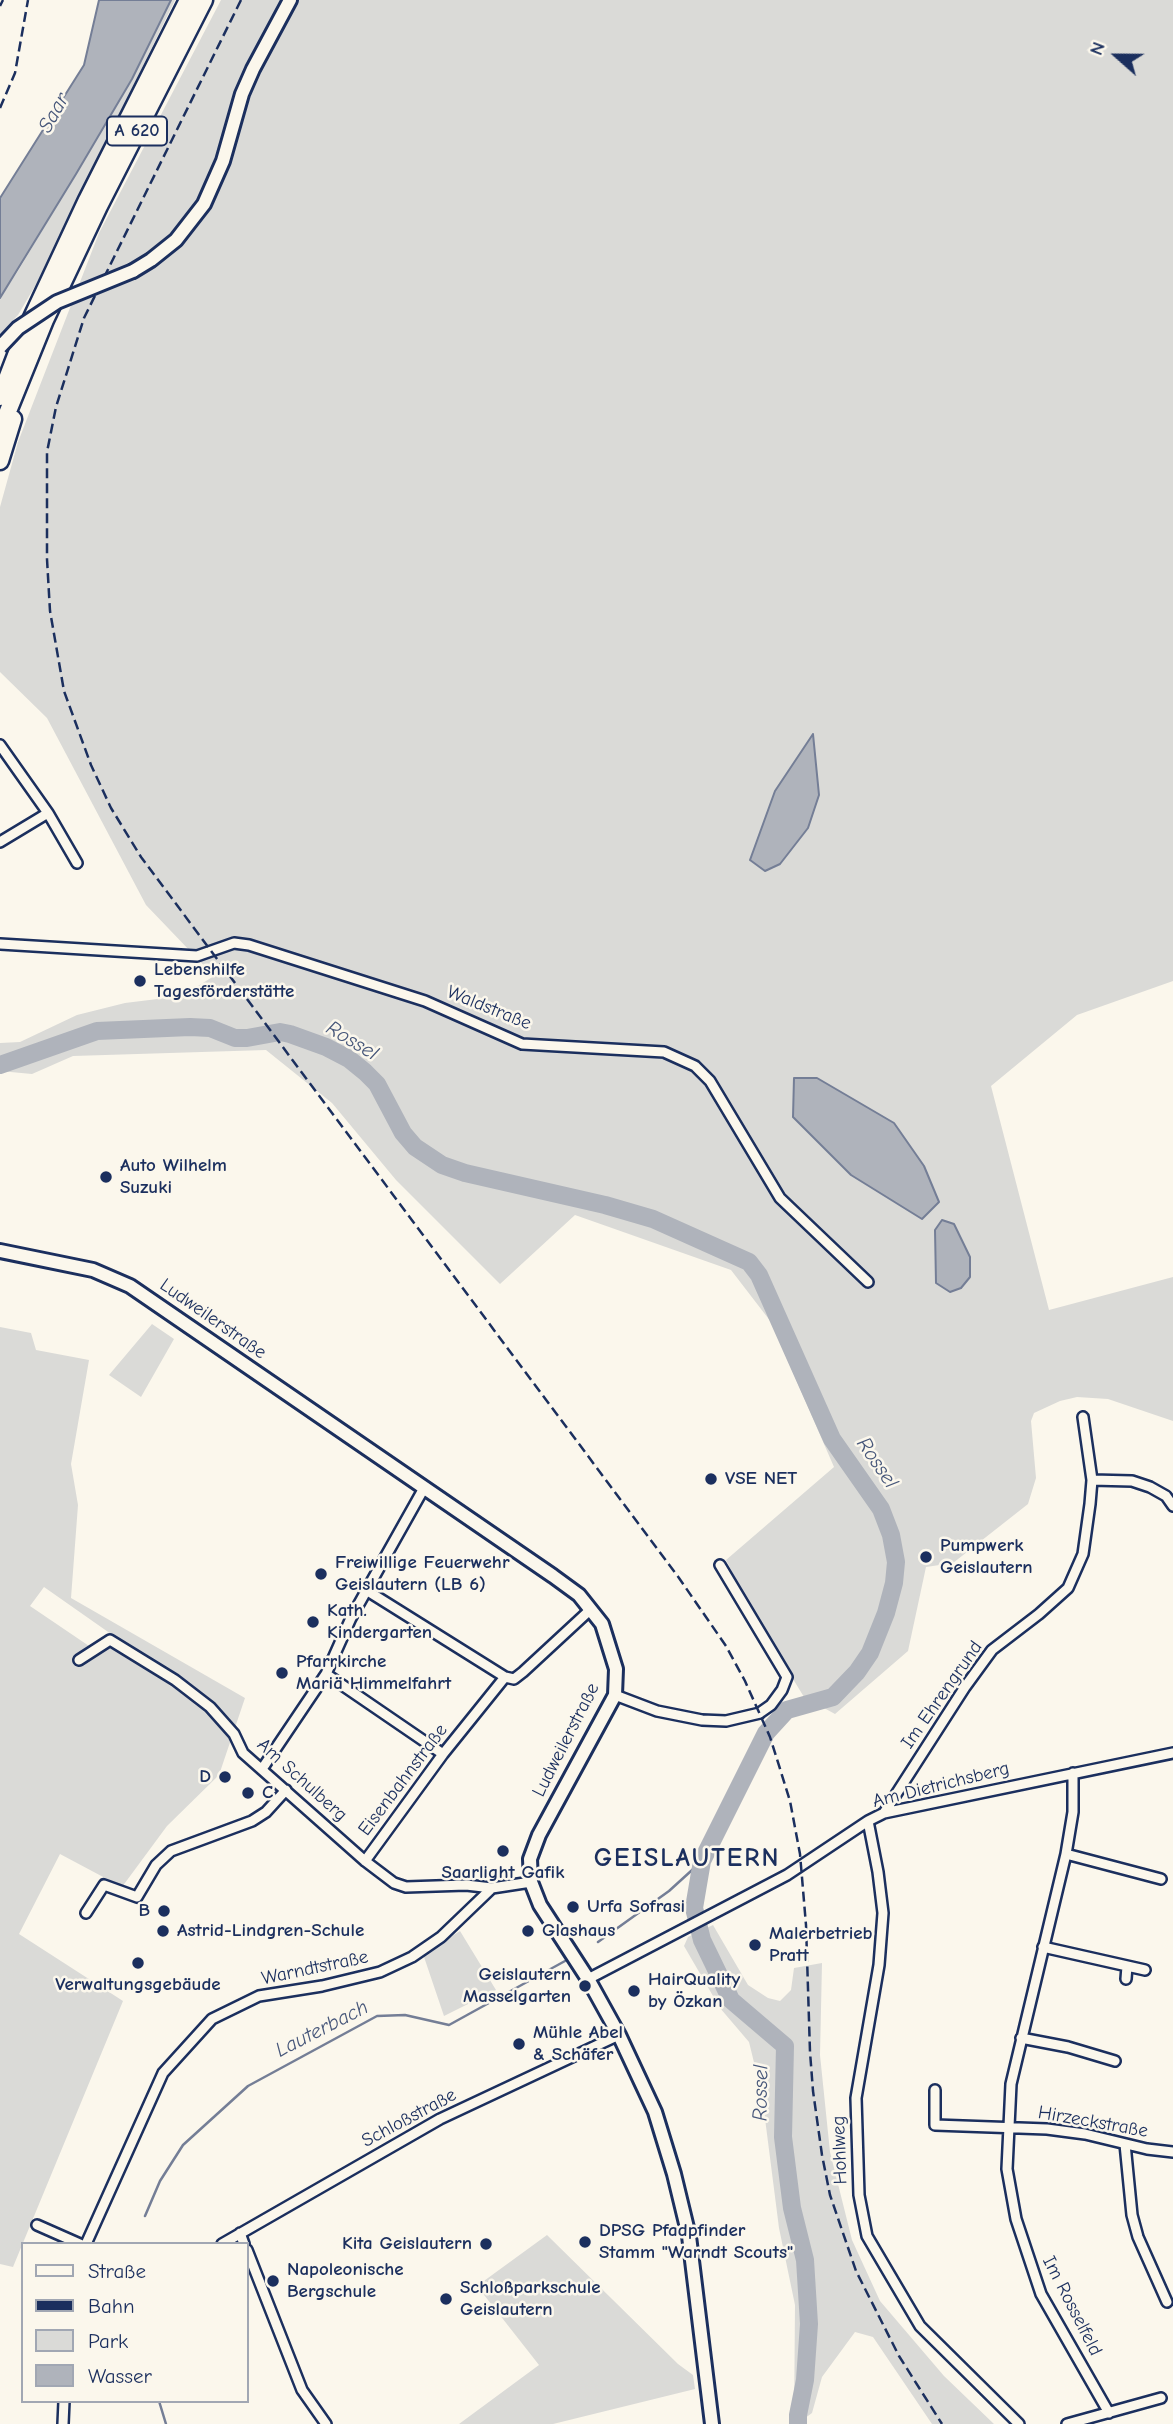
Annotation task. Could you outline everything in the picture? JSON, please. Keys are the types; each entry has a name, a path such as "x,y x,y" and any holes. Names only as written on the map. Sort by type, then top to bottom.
{"highway":[{"name":"A 620","path":"0,397 28,343 188,0"},
{"name":"A 620","path":"0,431 28,343 45,320 66,260 204,0"},
{"name":"A 620","path":"0,461 28,343"},
{"path":"0,381 28,343"}],"main road":[{"path":"0,346 18,328 57,302 133,271 176,240 204,204 223,161 242,94 290,0"},
{"name":"Ludweilerstraße","path":"0,1251 93,1270 130,1286 579,1595 602,1624 610,1646 617,1670 615,1695 539,1835 530,1859 531,1882"},
{"path":"531,1882 540,1905 588,1979 619,2035 655,2112 689,2235 712,2424"}],"street":[{"path":"0,745 48,813 77,863"},
{"path":"0,842 48,813"},
{"name":"Waldstraße","path":"0,944 197,956 234,943 249,945 425,1001 522,1044 664,1052 695,1066 710,1081 780,1198 868,1282"},
{"name":"Im Ehrengrund","path":"884,1814 965,1686 992,1650 1068,1588 1083,1554 1091,1480 1083,1417"},
{"path":"1091,1480 1132,1482 1150,1487 1166,1496 1173,1506"},
{"path":"262,1769 326,1674 366,1590 424,1488"},
{"path":"615,1695 657,1711 702,1720 726,1721 760,1713 771,1705 787,1677 720,1565"},
{"path":"366,1590 505,1676"},
{"name":"Eisenbahnstraße","path":"365,1861 443,1754 505,1676 514,1679 590,1610"},
{"name":"Am Schulberg","path":"79,1660 110,1640 175,1680 211,1707 234,1734 243,1753 383,1876 406,1887 467,1885 492,1888 531,1882"},
{"path":"326,1674 443,1754"},
{"name":"Am Dietrichsberg","path":"588,1979 787,1875 868,1821 884,1814 1173,1753"},
{"name":"Im Rosselfeld","path":"1073,1773 1073,1812 1066,1854 1011,2084 1007,2169 1016,2219 1041,2294 1110,2413"},
{"path":"86,1913 104,1885 137,1897 156,1865 171,1851 252,1821 266,1812 286,1790"},
{"name":"Hohlweg","path":"868,1821 883,1913 879,1965 856,2098 859,2195 867,2236 920,2326 1019,2424"},
{"path":"1066,1854 1161,1879"},
{"name":"Warndtstraße","path":"87,2242 163,2073 212,2019 259,1996 322,1986 380,1972 412,1957 442,1937 492,1888"},
{"path":"1043,1947 1145,1970"},
{"path":"1126,1979 1127,1966"},
{"name":"Schloßstraße","path":"225,2242 440,2119 619,2035"},
{"path":"1021,2038 1115,2061"},
{"path":"935,2090 935,2125 1007,2127"},
{"name":"Hirzeckstraße","path":"1007,2127 1085,2134 1173,2152"},
{"path":"1125,2144 1132,2215 1138,2237 1167,2302"},
{"path":"37,2225 75,2242"},
{"path":"240,2233 243,2242"},
{"path":"248,2253 302,2390 326,2424"},
{"path":"1067,2424 1161,2399"},
{"path":"63,2424 64,2403"}],"green space":[{"path":"171,0 175,0 38,281 18,315 0,334 0,298 132,79"},
{"path":"221,0 1173,0 1173,981 1077,1015 991,1086 1049,1310 1173,1277 1173,1421 1108,1399 1077,1397 1060,1401 1034,1413 1031,1421 1036,1478 1028,1504 953,1563 926,1567 908,1651 835,1714 804,1697 760,1625 726,1560 834,1467 771,1322 731,1270 575,1215 500,1284 396,1180 332,1103 266,1050 73,1056 32,1074 0,1071 0,1043 20,1042 77,1015 125,1003 182,996 214,976 146,905 47,718 0,672 0,507 18,442 99,233"},
{"path":"152,1324 174,1339 141,1397 109,1375"},
{"path":"0,1327 31,1333 36,1350 89,1360 71,1464 78,1505 71,1598 245,1698 219,1775 167,1826 122,1887 60,1854 19,1934 123,2001 23,2242 21,2242 13,2267 0,2264","holes":["44,1587 111,1634 92,1648 30,1606"]},
{"path":"713,1925 748,1985 768,1998 780,2001 791,1990 794,1968 822,1963 820,2055 830,2152 852,2240 880,2301 944,2376 994,2424 932,2424 873,2337 855,2332 822,2377 812,2413 794,2424 795,2305 779,2228 762,2095 749,2042 720,2008 684,1946 688,1937"},
{"path":"460,1931 496,1990 444,2016 423,1954"},
{"path":"547,2235 678,2364 693,2375 695,2389 553,2424 459,2424 539,2365 477,2286"}],"water":[{"name":"Saar","path":"99,0 171,0 132,79 0,298 0,198 84,65"},
{"path":"813,734 819,795 808,828 780,864 765,871 750,860 775,791"},
{"path":"794,1078 817,1078 894,1123 924,1166 939,1202 922,1219 851,1175 793,1117"},
{"path":"942,1220 954,1224 970,1257 970,1277 961,1288 950,1292 936,1283 935,1230"}],"waterway":[{"name":"Rossel","path":"0,1065 97,1031 190,1027 210,1028 235,1038 280,1032 290,1034 326,1047 349,1059 365,1072 377,1084 403,1133 415,1147 442,1165 653,1219 749,1262 759,1275 832,1439 881,1509 891,1535 896,1562 886,1613 870,1653 857,1672 833,1697 787,1710 766,1733 702,1861 694,1908 702,1940 731,2000 785,2046 783,2137 792,2208 805,2260 809,2324 805,2380 798,2424"},
{"name":"Lauterbach","path":"598,1942 669,1891 702,1861"},
{"name":"Lauterbach","path":"145,2216 160,2181 183,2145 248,2086 377,2016 405,2015 449,2025 565,1961"},
{"name":"Lauterbach","path":"160,2403 166,2424"}],"railway":[{"path":"0,6 3,0"},
{"path":"0,108 15,73 28,0"},
{"path":"241,0 84,318 56,407 47,452 47,559 50,611 64,691 91,765 111,808 141,857 679,1578 726,1646 745,1681 770,1737 790,1801 800,1854 806,1925 813,2091 830,2195 856,2271 899,2356 942,2424"}],"place":[{"name":"Lebenshilfe Tagesförderstätte","path":"140,981"},
{"name":"Auto Wilhelm Suzuki","path":"106,1177"},
{"name":"VSE NET","path":"711,1479"},
{"name":"Pumpwerk Geislautern","path":"926,1557"},
{"name":"Freiwillige Feuerwehr Geislautern (LB 6)","path":"321,1574"},
{"name":"Kath. Kindergarten","path":"313,1622"},
{"name":"Pfarrkirche Mariä Himmelfahrt","path":"282,1673"},
{"name":"D","path":"225,1777"},
{"name":"C","path":"248,1793"},
{"name":"Saarlight Gafik","path":"503,1851"},
{"name":"Urfa Sofrasi","path":"573,1907"},
{"name":"B","path":"164,1911"},
{"name":"Astrid-Lindgren-Schule","path":"163,1931"},
{"name":"Glashaus","path":"528,1931"},
{"name":"Malerbetrieb Pratt","path":"755,1945"},
{"name":"Verwaltungsgebäude","path":"138,1963"},
{"name":"Geislautern Masselgarten","path":"585,1986"},
{"name":"HairQuality by Özkan","path":"634,1991"},
{"name":"Mühle Abel & Schäfer","path":"519,2044"},
{"name":"DPSG Pfadpfinder Stamm \"Warndt Scouts\"","path":"585,2242"},
{"name":"Kita Geislautern","path":"486,2244"},
{"name":"Napoleonische Bergschule","path":"273,2281"},
{"name":"Schloßparkschule Geislautern","path":"446,2299"}],"district":[{"name":"GEISLAUTERN","path":"687,1859"}]}
